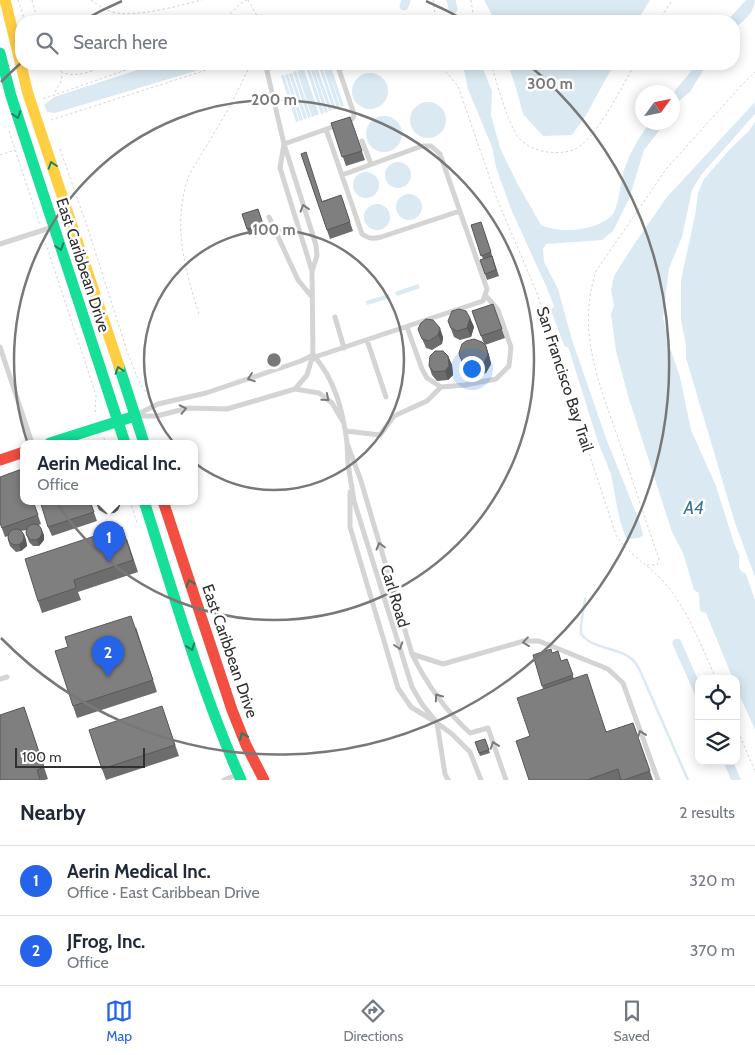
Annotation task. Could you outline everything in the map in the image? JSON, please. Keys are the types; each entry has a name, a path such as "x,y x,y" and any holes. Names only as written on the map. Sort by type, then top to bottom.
{"main road":[{"name":"East Caribbean Drive","path":"5,0 15,35"},
{"name":"East Caribbean Drive","path":"0,53 1,65 23,134 124,440"},
{"name":"East Caribbean Drive","path":"21,70 143,440"},
{"path":"59,440 135,416"},
{"path":"0,460 20,453"},
{"path":"145,505 203,685 240,777"},
{"name":"East Caribbean Drive","path":"164,505 232,710 246,745 264,780"}],"lane":[{"path":"1,65 15,64"},
{"path":"284,144 350,121 354,117 340,70"},
{"path":"267,71 284,144 316,245 317,256 312,271"},
{"path":"326,130 362,234 367,238 381,237 460,211"},
{"path":"362,141 371,164"},
{"path":"284,144 280,168 312,271 314,356 307,375 295,389"},
{"path":"135,416 158,404 206,393 483,301 487,289 440,154 431,146 422,146 342,174"},
{"path":"269,217 298,280 312,296"},
{"path":"0,244 54,226"},
{"path":"407,327 427,378 441,387 496,379 509,366 511,347 498,310 486,296"},
{"path":"335,317 344,348"},
{"path":"367,340 386,397"},
{"path":"0,347 31,440"},
{"name":"Carl Road","path":"314,356 322,365 340,401 346,432 348,464 354,501 412,686 422,704 438,723"},
{"path":"346,432 380,435 394,416 427,401 441,387"},
{"path":"135,416 158,416 188,408 227,409 295,389 319,393 332,403 345,425"},
{"name":"Carl Road","path":"347,443 361,481 412,654 421,673 446,708 470,733 488,728 506,780"},
{"name":"Carl Road","path":"351,482 350,527 398,688 411,707 438,723 470,752 481,780"},
{"path":"412,654 443,664 524,641 539,641 608,669 622,683 658,780"},
{"path":"0,679 7,677"},
{"path":"438,723 445,774 448,780"},
{"path":"224,780 240,777"}],"path":[{"path":"18,0 23,15"},
{"path":"32,0 36,15"},
{"path":"92,0 100,7 112,12 130,14 202,0"},
{"path":"229,15 240,4 248,0 257,15"},
{"path":"433,0 435,15"},
{"path":"471,0 473,15"},
{"path":"663,15 672,0"},
{"path":"59,70 74,75 91,70"},
{"path":"30,99 54,94 125,70"},
{"path":"39,127 207,70"},
{"path":"199,314 187,276 180,239 180,218 186,186 189,175 229,108 248,70"},
{"name":"San Francisco Bay Trail","path":"444,70 458,86 497,199 538,293 564,381 616,535 631,554 647,565 664,582 698,637 714,675"},
{"path":"493,70 516,133 525,144 541,151 558,153 573,150 585,142 594,132 631,70"},
{"path":"54,94 61,81 62,72"},
{"path":"647,565 657,565 659,559 592,359 588,323 592,283 596,271 667,168 755,72"},
{"path":"8,126 96,395 96,416"},
{"path":"0,155 15,150"},
{"path":"131,505 138,523"},
{"path":"740,736 755,771"}],"water":[{"path":"484,0 650,0 641,15 492,15"},
{"path":"746,0 755,0 751,12 740,24 740,15 732,15"},
{"path":"137,70 199,70 55,113 47,112 44,105 54,97"},
{"path":"304,70 319,114 312,117 297,71"},
{"path":"307,70 310,70 324,113 321,114"},
{"path":"311,70 314,70 328,112 325,113"},
{"path":"315,70 318,70 332,110 329,111"},
{"path":"320,70 323,70 336,109 333,110"},
{"path":"324,70 328,70 340,107 337,108"},
{"path":"328,70 332,70 344,106 341,107"},
{"path":"464,70 483,70 492,91 491,115 500,148 541,225 558,229 579,229 599,224 613,214 623,173 638,140 645,130 660,130 644,150 629,199 613,231 602,240 546,244 543,249 544,262 558,289 572,340 607,441 639,520 643,535 639,538 626,539 619,517 611,474 598,442 562,327 547,288 511,209 496,167 492,147 468,89"},
{"path":"510,70 611,70 585,117 572,135 543,136 523,114"},
{"path":"692,70 703,70 690,92 680,100 680,85"},
{"path":"296,71 311,117 308,118 293,72"},
{"path":"292,73 307,118 304,119 289,74"},
{"path":"370,73 377,74 383,78 387,84 387,98 383,104 377,108 370,109 363,108 357,104 353,98 352,91 353,84 357,78 363,74"},
{"path":"288,74 303,120 300,121 285,75"},
{"path":"284,75 299,121 296,122 281,76"},
{"path":"428,102 435,103 441,107 445,113 445,127 441,133 435,137 428,138 421,137 415,133 411,127 410,120 411,113 415,107 421,103"},
{"name":"A4","path":"755,102 755,114 701,175 692,190 682,237 669,268 663,318 670,348 680,377 691,430 716,486 739,555 739,568 746,574 755,600 755,730 740,696 740,675 731,675 706,613 700,611 699,593 694,590 683,553 672,532 629,399 616,351 611,314 614,305 611,290 614,276 667,197"},
{"path":"384,116 391,117 397,121 401,127 401,141 397,147 391,151 384,152 377,151 371,147 367,141 366,134 367,127 371,121 377,117"},
{"name":"A4","path":"755,122 755,577 735,523 686,358 686,345 681,320 681,280 698,193 704,179 749,131"},
{"path":"398,162 407,166 411,175 407,184 398,188 389,184 385,175 389,166"},
{"path":"366,172 375,176 379,185 375,194 366,198 357,194 353,185 357,176"},
{"path":"409,194 418,198 422,207 418,216 409,220 400,216 396,207 400,198"},
{"path":"377,204 386,208 390,217 386,226 377,230 368,226 364,217 368,208"},
{"path":"418,284 420,288 397,296 395,292"},
{"path":"389,294 390,298 367,305 366,301"}],"building":[{"path":"350,117 362,151 342,157 331,123"},
{"path":"306,152 322,202 341,195 350,222 327,230 301,154"},
{"path":"258,209 263,224 247,229 242,214"},
{"path":"481,222 491,252 481,256 471,225"},
{"path":"492,256 496,270 485,274 480,260"},
{"path":"493,304 502,329 481,336 472,311"},
{"path":"459,309 466,311 470,318 467,328 457,331 451,328 448,321 452,311"},
{"path":"426,319 433,320 440,328 438,335 429,341 422,339 418,329"},
{"path":"474,339 486,346 488,355 483,364 474,368 465,365 459,353 462,344"},
{"path":"435,351 443,351 448,356 449,366 445,371 434,372 429,366 430,356"},
{"path":"20,470 20,505 34,505 38,515 2,528 0,523 0,477"},
{"path":"41,505 91,505 94,512 48,527"},
{"path":"34,524 40,526 42,532 40,538 34,540 28,538 26,532 28,526"},
{"path":"122,527 133,560 74,580 76,588 38,601 25,559"},
{"path":"16,529 22,531 24,537 22,543 16,545 10,543 8,537 10,531"},
{"path":"131,616 153,680 73,706 55,651 68,647 65,637"},
{"path":"551,649 552,653 558,651 561,661 567,659 573,675 542,686 533,655"},
{"path":"587,674 606,732 633,723 650,771 624,780 621,780 618,769 587,780 529,780 516,741 530,736 517,698"},
{"path":"162,706 175,745 102,769 89,730"},
{"path":"24,707 44,767 37,770 40,780 0,780 0,715"},
{"path":"485,739 489,750 479,753 475,742"}],"waterway":[{"path":"404,6 406,0"},
{"path":"451,0 453,9"},
{"path":"556,311 568,343"},
{"path":"585,599 581,634 593,643 621,652 636,663 688,780"},
{"path":"677,643 695,684"},
{"path":"730,765 736,780"}],"traffic: fast":[{"path":"0,53 11,96 124,440"},
{"path":"119,366 143,440"},
{"path":"59,440 135,416"},
{"path":"145,505 177,607 213,712 241,780"}],"traffic: slow":[{"path":"5,0 15,41"},
{"path":"22,70 28,94 119,366"}],"traffic: jam":[{"path":"0,460 20,453"},
{"path":"164,505 232,710 246,745 264,780"}],"place":[{"name":"Aerin Medical Inc.","path":"109,562"},
{"name":"JFrog, Inc.","path":"108,677"}]}
